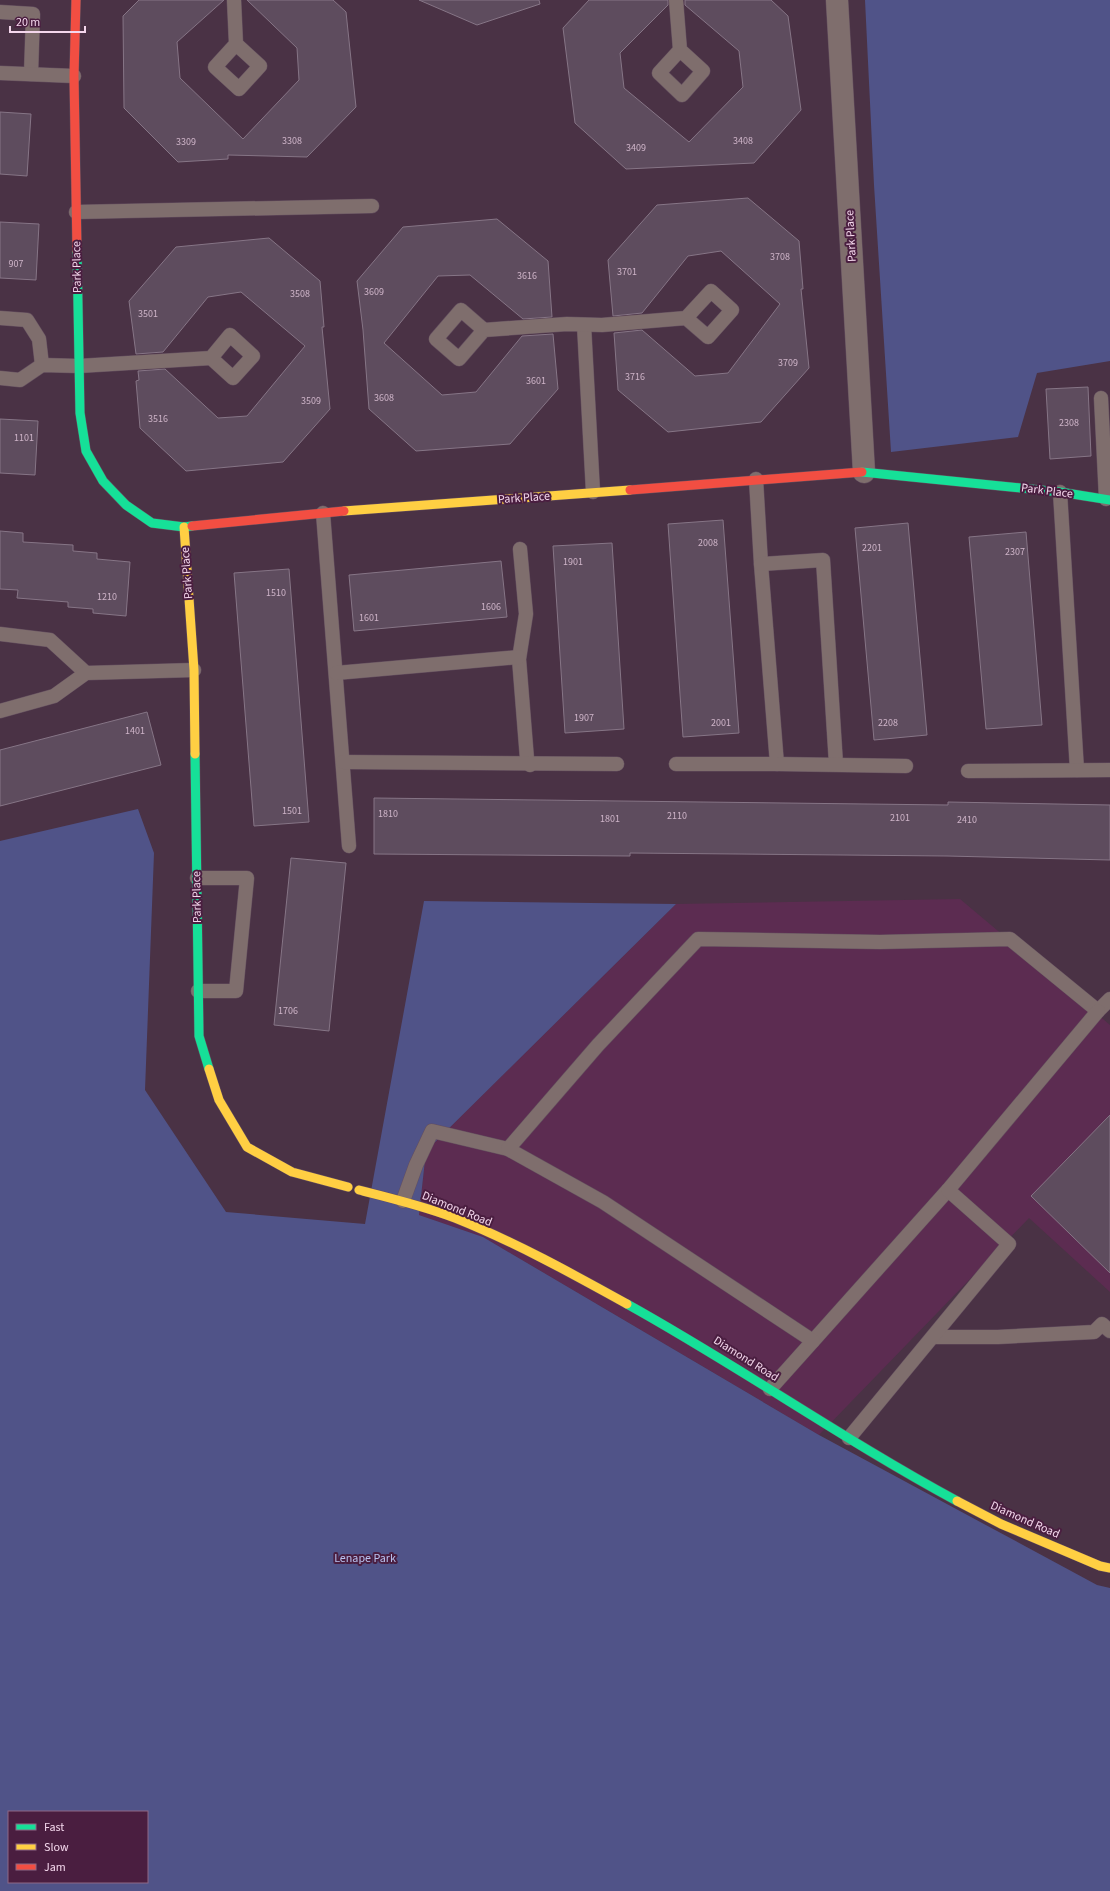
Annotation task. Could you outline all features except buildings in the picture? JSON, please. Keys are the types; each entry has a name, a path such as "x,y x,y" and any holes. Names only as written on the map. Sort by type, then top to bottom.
{"street":[{"name":"Park Place","path":"76,0 74,76 80,413 86,451 103,481 126,505 152,523 184,527 323,513 864,472 1060,492 1108,500"},
{"name":"Park Place","path":"838,0 864,472"},
{"name":"Park Place","path":"184,527 194,670 199,1036 220,1100 247,1146 292,1172 348,1187"},
{"name":"Diamond Road","path":"360,1190 402,1201 455,1218 555,1264 671,1328 912,1477 1001,1524 1100,1566 1110,1568"}],"lane":[{"path":"234,0 236,44"},
{"path":"676,0 680,50"},
{"path":"0,12 33,14 31,74"},
{"path":"0,73 74,76"},
{"path":"76,212 372,206"},
{"path":"0,318 27,320 39,339 42,365"},
{"path":"484,330 567,324 602,326 686,318"},
{"path":"584,325 592,492"},
{"path":"0,378 20,380 42,365 79,366 211,358"},
{"path":"1101,398 1108,500"},
{"path":"756,480 776,764"},
{"path":"1060,492 1078,770"},
{"path":"323,513 349,846"},
{"path":"520,549 526,614 519,657 527,758 530,765"},
{"path":"761,564 823,560 836,764"},
{"path":"0,634 50,640 86,673"},
{"path":"336,673 519,657"},
{"path":"0,711 54,696 86,673 194,670"},
{"path":"343,762 530,765 617,764"},
{"path":"676,764 836,764 906,766"},
{"path":"968,771 1110,770"},
{"path":"197,878 247,878 236,992 198,991"},
{"path":"508,1149 598,1045 698,939 880,942 1010,939 1098,1011"},
{"path":"770,1388 948,1190 1098,1011 1110,999"},
{"path":"402,1201 416,1165 432,1131 508,1149 603,1202 813,1341"},
{"path":"849,1438 1009,1244 948,1190"},
{"path":"933,1336 998,1337 1094,1332 1102,1324 1110,1331"}],"shaded area":[{"path":"960,899 1110,1025 1110,1292 1029,1218 819,1435 483,1237 419,1215 426,1151 676,904"}],"green space":[{"path":"865,0 1110,0 1110,361 1037,373 1018,437 891,452 874,185"},
{"name":"Lenape Park","path":"138,809 154,853 145,1090 226,1212 365,1224 424,901 676,904 426,1151 419,1215 483,1237 819,1435 1097,1585 1110,1588 1110,1891 0,1891 0,841"}],"traffic: fast":[{"path":"77,251 80,413 86,451 103,481 126,505 152,523 184,527 192,526"},
{"path":"862,472 1060,492 1110,500"},
{"path":"195,754 199,1036 209,1069"},
{"path":"627,1304 710,1352 915,1478 957,1501"}],"traffic: slow":[{"path":"344,511 630,490"},
{"path":"184,527 194,670 195,754"},
{"path":"209,1069 219,1100 247,1147 292,1172 348,1187"},
{"path":"359,1190 407,1202 477,1227 542,1258 627,1304"},
{"path":"957,1501 1001,1524 1100,1566 1110,1568"}],"traffic: jam":[{"path":"76,0 74,76 77,251"},
{"path":"630,490 862,472"},
{"path":"192,526 344,511"}]}
